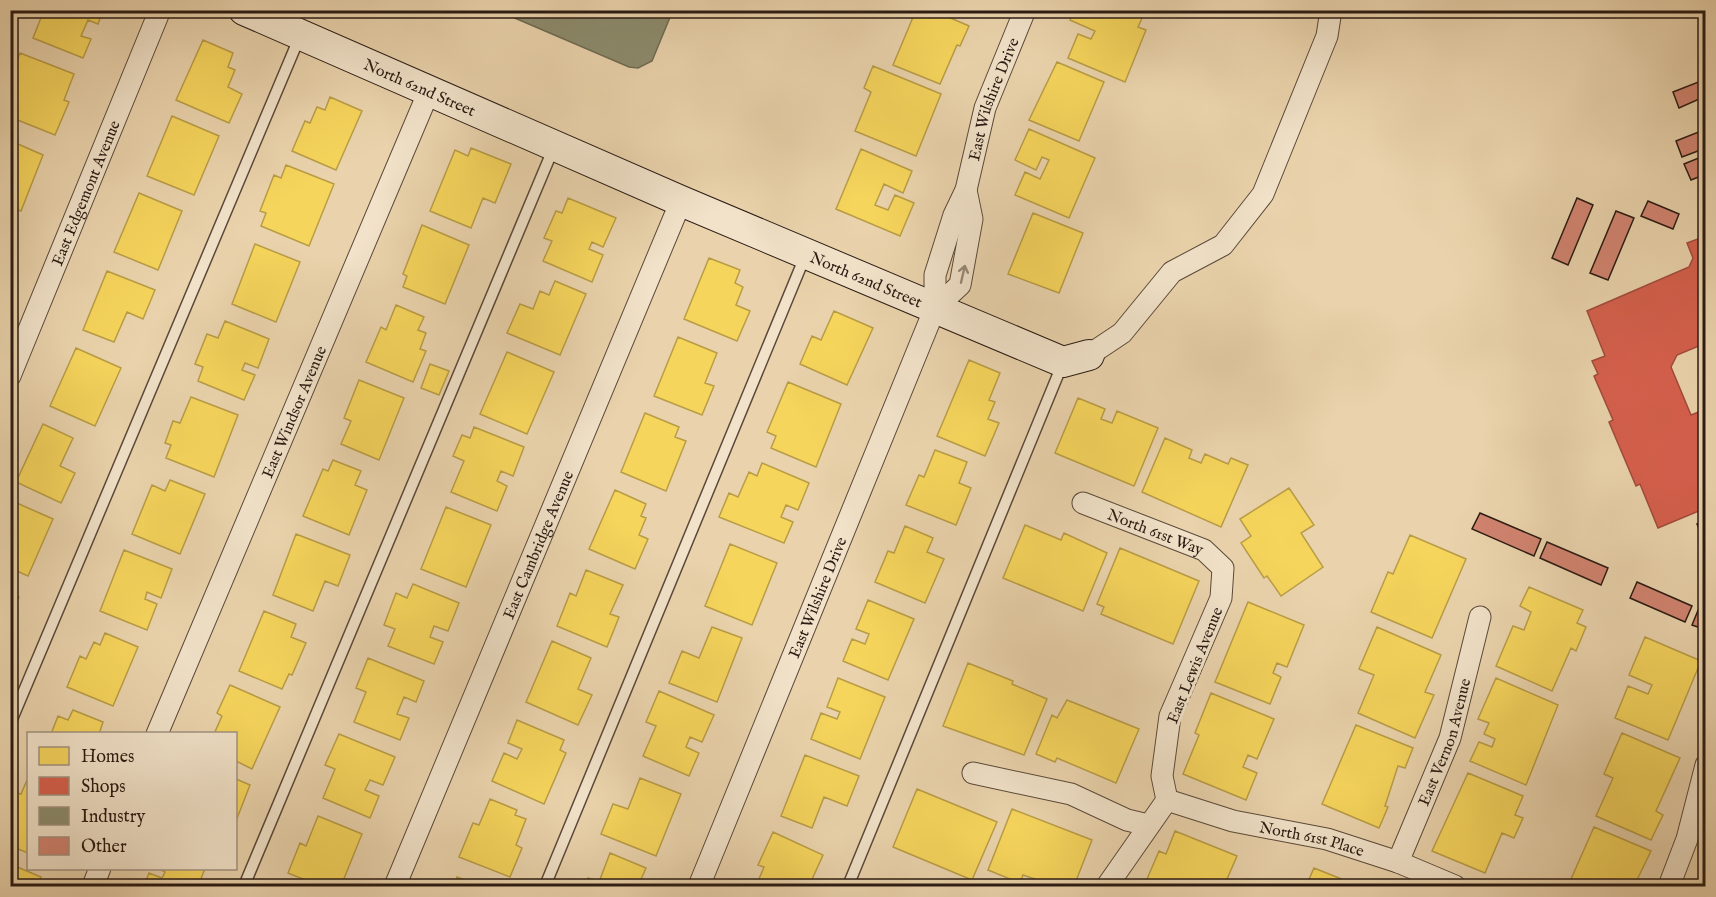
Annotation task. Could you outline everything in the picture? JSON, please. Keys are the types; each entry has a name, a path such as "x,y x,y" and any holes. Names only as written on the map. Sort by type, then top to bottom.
{"street":[{"name":"East Edgemont Avenue","path":"10,376 160,10"},
{"name":"North 62nd Street","path":"244,10 681,201 935,308 1076,358"},
{"name":"East Wilshire Drive","path":"699,886 935,308 960,285 972,229 966,190 985,108 1025,10"},
{"path":"1076,358 1122,333 1172,272 1224,245 1263,194 1328,36 1331,10"},
{"name":"East Windsor Avenue","path":"158,732 429,91"},
{"name":"East Cambridge Avenue","path":"394,886 681,201"},
{"name":"North 61st Way","path":"1083,503 1204,550 1222,568"},
{"name":"East Lewis Avenue","path":"1167,800 1162,776 1170,716 1221,598 1222,568"},
{"name":"East Vernon Avenue","path":"1398,862 1450,738 1480,617"},
{"path":"1669,886 1688,839 1706,765"},
{"path":"973,773 1071,794 1127,820 1148,825"},
{"path":"1107,886 1167,800"},
{"name":"North 61st Place","path":"1167,800 1233,821 1327,839 1398,862 1417,879 1455,886"},
{"path":"93,886 99,870"}],"lane":[{"path":"10,724 300,35"},
{"path":"244,886 554,146"},
{"path":"545,886 806,254"},
{"path":"848,886 1076,358"}],"building: Homes":[{"path":"44,10 103,10 98,24 88,20 81,36 91,39 83,58 33,38"},
{"path":"916,10 932,10 969,26 960,46 957,45 940,84 893,65"},
{"path":"1074,10 1125,10 1142,18 1138,27 1146,30 1125,82 1068,58 1078,34 1091,39 1095,31 1070,20"},
{"path":"203,40 233,53 228,67 235,70 228,87 242,94 229,123 176,100"},
{"path":"20,53 74,74 64,100 69,102 55,135 10,117 10,100 18,81 10,78"},
{"path":"1057,62 1104,82 1079,141 1029,120"},
{"path":"873,66 941,94 916,156 855,131 871,92 864,88"},
{"path":"330,97 362,111 336,170 292,151 305,121 310,123 317,107 325,110"},
{"path":"172,116 219,136 194,195 147,176"},
{"path":"1029,129 1095,158 1069,218 1015,195 1025,172 1040,179 1049,160 1042,157 1036,170 1015,160"},
{"path":"11,141 43,155 21,211 10,207"},
{"path":"471,148 511,164 495,203 483,198 471,228 430,211 455,150 468,156"},
{"path":"861,149 912,171 903,193 884,184 875,205 888,210 895,195 914,203 900,236 836,209"},
{"path":"286,165 334,184 309,246 261,226 266,213 260,211 274,175 281,178"},
{"path":"139,193 182,211 158,270 114,252"},
{"path":"568,198 616,218 603,247 592,242 589,249 603,255 592,282 543,261 552,241 544,238 556,211 562,213"},
{"path":"1033,213 1083,233 1059,293 1008,274"},
{"path":"422,225 469,245 445,304 403,287 407,276 403,274"},
{"path":"255,244 300,262 276,322 232,304"},
{"path":"709,258 740,270 735,283 743,287 736,305 750,311 737,341 684,319"},
{"path":"107,271 155,290 143,319 127,312 114,342 83,330"},
{"path":"555,281 586,294 560,355 507,333 520,304 533,309 540,291 549,295"},
{"path":"396,305 424,317 418,330 426,333 420,349 426,351 413,382 366,362 381,327 386,330"},
{"path":"834,311 873,328 847,385 800,364 812,336 821,340"},
{"path":"225,321 269,339 258,368 245,363 242,370 255,375 244,400 198,381 203,367 195,364 207,334 218,338"},
{"path":"678,337 717,353 705,383 714,386 702,415 654,396"},
{"path":"76,348 121,368 95,426 50,406"},
{"path":"507,352 554,372 527,434 480,414"},
{"path":"969,360 1000,373 989,400 995,402 988,419 999,423 985,456 937,436"},
{"path":"430,364 449,371 439,395 421,388"},
{"path":"359,380 404,398 379,460 341,444 351,421 344,418"},
{"path":"788,382 841,404 816,467 771,448 776,436 767,432"},
{"path":"191,397 238,415 214,477 166,458 171,445 165,443 173,421 180,423"},
{"path":"1078,398 1105,409 1101,419 1112,423 1117,411 1158,428 1134,486 1055,453"},
{"path":"645,413 679,427 675,437 686,441 666,491 621,472"},
{"path":"43,424 73,438 60,466 75,473 61,503 16,482"},
{"path":"474,427 524,447 513,476 501,471 497,481 507,486 497,511 451,492 464,461 453,456 462,435 470,438"},
{"path":"1165,438 1192,450 1189,458 1201,463 1205,454 1228,464 1231,458 1248,465 1221,527 1142,492"},
{"path":"935,450 967,462 959,483 971,488 956,525 906,505 919,475 924,477"},
{"path":"333,460 361,471 355,485 367,490 349,535 303,516 323,469 328,471"},
{"path":"762,463 809,483 798,510 786,505 781,517 793,522 784,543 719,517 729,493 738,497 749,472 757,476"},
{"path":"170,480 205,494 180,554 132,534 152,485 165,491"},
{"path":"1289,488 1314,525 1301,533 1323,567 1281,596 1267,576 1264,578 1241,543 1251,536 1240,519"},
{"path":"615,490 646,504 641,516 646,518 639,535 648,539 635,569 589,549"},
{"path":"10,500 53,519 28,576 10,568"},
{"path":"446,507 491,525 466,587 421,569"},
{"path":"1025,525 1061,540 1064,533 1107,553 1083,611 1003,578"},
{"path":"905,526 933,538 927,552 944,559 925,603 875,582 888,551 894,553"},
{"path":"296,534 350,555 338,586 325,581 313,611 273,595"},
{"path":"1410,535 1466,559 1432,638 1371,612 1388,572 1393,574"},
{"path":"730,544 777,563 752,625 705,606"},
{"path":"1120,548 1199,581 1173,644 1101,614 1104,607 1097,604"},
{"path":"124,550 172,569 161,598 147,592 145,599 157,604 147,630 100,611"},
{"path":"586,570 623,585 610,614 619,617 607,647 557,626 570,593 576,596"},
{"path":"413,584 459,603 448,631 434,626 430,637 443,642 434,664 388,646 395,629 384,625 396,593 407,598"},
{"path":"1529,587 1583,610 1577,623 1586,627 1576,651 1571,648 1552,691 1496,666 1513,626 1524,630 1531,612 1520,606"},
{"path":"10,593 19,597 10,616"},
{"path":"868,600 914,619 888,680 843,661 852,639 865,644 869,634 856,629"},
{"path":"1248,602 1304,625 1287,667 1277,663 1273,673 1281,677 1270,704 1215,682"},
{"path":"264,611 296,624 291,637 306,643 292,675 289,674 282,689 239,671"},
{"path":"712,627 742,638 717,702 669,683 682,651 699,658"},
{"path":"1377,627 1441,655 1425,692 1434,695 1415,738 1358,713 1374,675 1359,669"},
{"path":"105,633 138,647 113,706 67,687 80,656 86,659 94,642 100,645"},
{"path":"1645,637 1701,661 1668,740 1615,718 1628,686 1648,694 1652,685 1629,675"},
{"path":"552,641 591,658 578,689 592,695 578,725 526,702"},
{"path":"368,658 424,681 416,702 404,697 397,714 409,718 400,740 354,722 366,692 356,688"},
{"path":"968,663 1013,681 1012,684 1047,699 1024,755 943,726"},
{"path":"838,678 885,697 860,759 811,739 821,713 837,719 840,712 827,707"},
{"path":"1496,678 1558,705 1526,785 1470,761 1479,742 1492,747 1495,739 1484,734 1489,723 1478,719"},
{"path":"230,685 280,707 252,769 237,762 237,732 215,732 222,716 217,713"},
{"path":"659,691 714,715 702,742 690,737 686,747 699,753 689,776 643,756 656,726 646,722"},
{"path":"1211,693 1274,719 1257,759 1248,755 1243,767 1257,773 1246,800 1183,774 1199,735 1195,733"},
{"path":"1067,700 1139,729 1116,783 1057,758 1055,762 1036,754 1052,715 1057,718"},
{"path":"73,710 103,722 100,732 52,732 58,716 68,720"},
{"path":"517,720 564,740 560,750 566,753 544,804 492,781 504,753 517,759 522,749 508,743"},
{"path":"1356,725 1413,748 1405,768 1398,766 1385,806 1388,807 1379,828 1322,804"},
{"path":"1622,733 1680,758 1656,811 1663,815 1651,840 1596,816 1613,778 1604,774"},
{"path":"339,734 395,757 383,785 370,780 365,790 379,796 370,818 323,798 335,769 325,765"},
{"path":"805,755 859,776 847,806 824,797 812,828 781,816"},
{"path":"1468,773 1523,796 1515,815 1523,818 1514,838 1502,833 1485,873 1432,851"},
{"path":"640,778 681,794 656,856 601,834 613,804 628,809"},
{"path":"237,779 250,785 237,818"},
{"path":"27,780 27,853 10,846 10,791 21,794"},
{"path":"917,789 997,822 972,880 893,847"},
{"path":"490,799 517,810 515,815 526,819 516,845 522,848 510,877 459,857 473,823 479,825"},
{"path":"1012,809 1092,840 1074,886 1055,886 1023,875 1020,883 988,870"},
{"path":"318,816 362,834 341,886 320,886 288,873 300,843 306,846"},
{"path":"1594,827 1651,851 1634,886 1568,886"},
{"path":"1175,831 1237,856 1224,886 1202,879 1199,886 1144,886 1159,851 1166,854"},
{"path":"773,832 823,855 809,886 804,883 802,886 756,886 764,867 758,865"},
{"path":"610,853 646,868 638,886 585,886 588,878 599,882"},
{"path":"10,864 41,877 37,886 10,886"},
{"path":"1314,868 1359,886 1306,886"},
{"path":"162,870 204,870 201,879 212,884 210,886 144,886 149,873 162,878 165,872"},
{"path":"457,877 481,886 453,886"}],"building: Shops":[{"path":"1706,236 1706,343 1677,355 1671,367 1691,415 1706,409 1706,508 1658,528 1640,484 1636,486 1609,422 1613,420 1594,376 1598,374 1592,361 1605,356 1587,311 1689,267 1693,258 1687,243"}],"building: Industry":[{"path":"496,10 673,10 652,61 638,68 629,67"}],"building: Other":[{"path":"1706,79 1706,96 1679,108 1673,92"},
{"path":"1706,129 1706,148 1682,157 1676,141"},
{"path":"1706,155 1706,174 1691,180 1684,164"},
{"path":"1577,198 1593,205 1568,265 1552,258"},
{"path":"1648,201 1679,214 1673,229 1641,216"},
{"path":"1616,211 1634,218 1608,280 1590,273"},
{"path":"1480,513 1541,539 1534,556 1472,529"},
{"path":"1706,520 1706,540 1704,541 1697,524"},
{"path":"1547,542 1608,568 1601,585 1540,558"},
{"path":"1637,582 1692,606 1685,622 1630,598"},
{"path":"1699,608 1706,611 1706,630 1692,625"}]}
